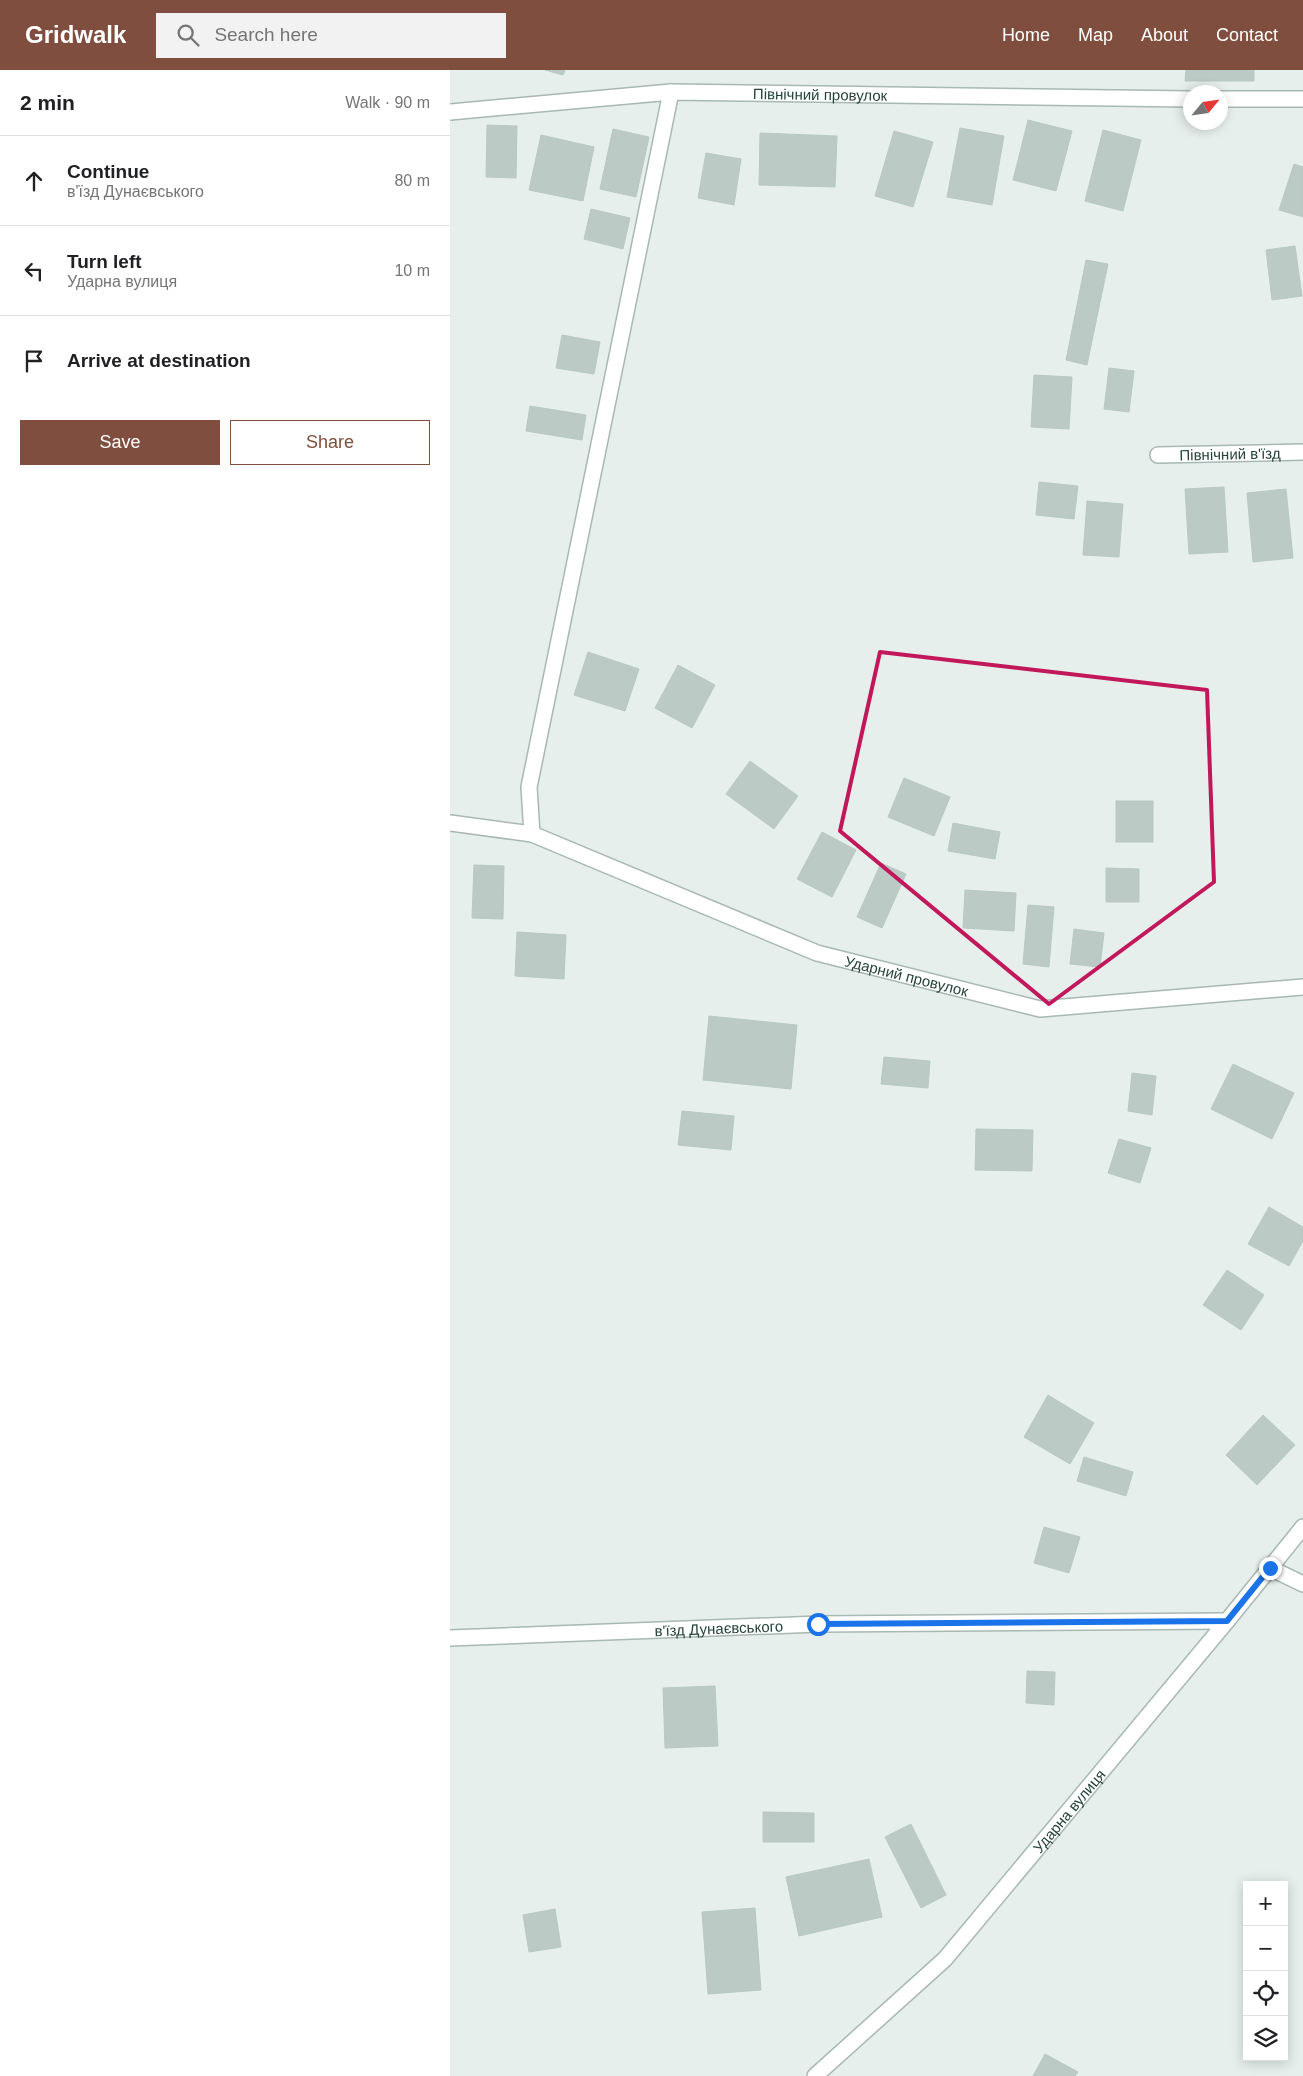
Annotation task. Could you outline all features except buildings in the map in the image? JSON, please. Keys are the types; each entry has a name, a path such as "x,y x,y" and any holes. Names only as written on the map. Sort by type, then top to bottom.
{"street":[{"name":"Північний провулок","path":"450,112 671,92 1183,99"},
{"path":"532,834 529,787 671,92"},
{"path":"1228,99 1303,100"},
{"name":"Північний в'їзд","path":"1158,455 1303,452"},
{"name":"Ударний провулок","path":"450,824 532,834 817,953 1040,1009 1303,987"},
{"name":"Ударна вулиця","path":"815,2076 945,1960 1303,1527"},
{"path":"1270,1568 1303,1584"},
{"name":"в'їзд Дунаєвського","path":"450,1638 818,1624 1227,1621"}],"highlighted area":[{"path":"880,652 1207,690 1214,882 1049,1004 840,831"}],"route":[{"path":"818,1624 1227,1621 1270,1568"}]}
